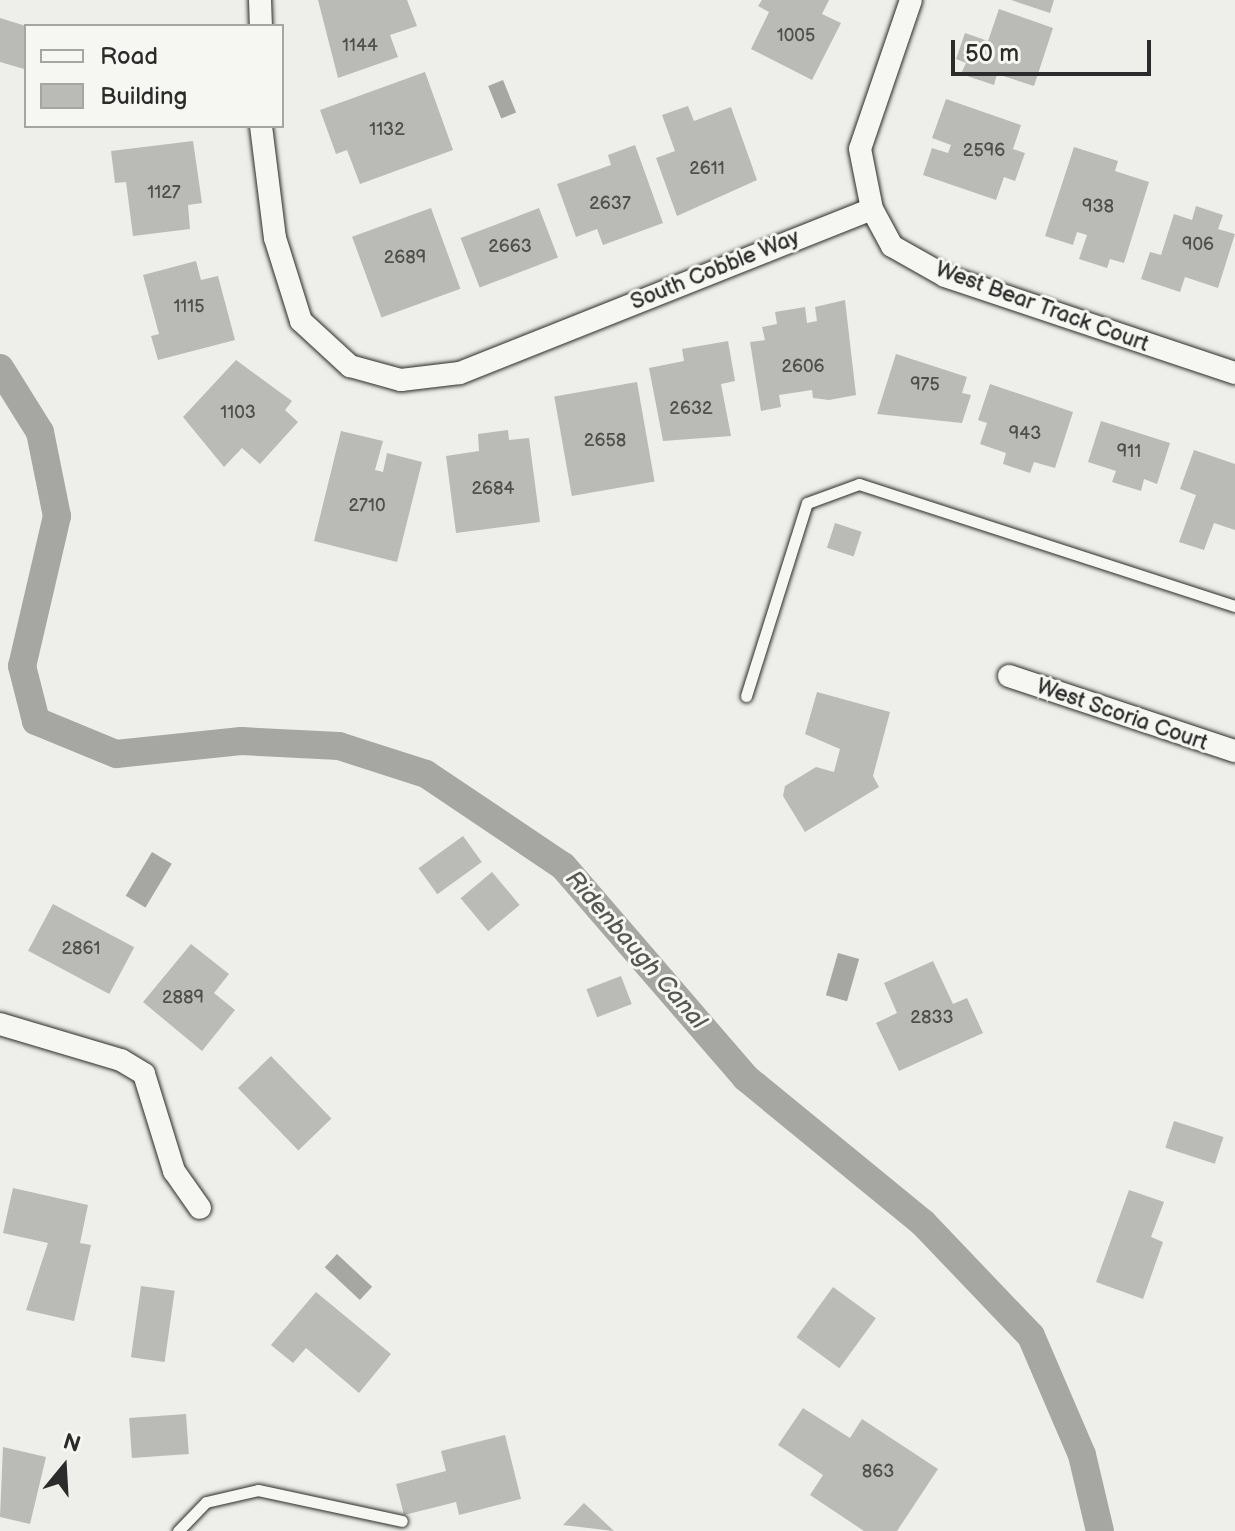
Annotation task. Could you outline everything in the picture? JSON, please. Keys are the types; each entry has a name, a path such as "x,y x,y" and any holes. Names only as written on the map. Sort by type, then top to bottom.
{"street":[{"path":"260,0 261,24"},
{"path":"872,209 860,149 911,0"},
{"name":"South Cobble Way","path":"261,128 275,238 301,321 350,366 401,380 460,373 872,209"},
{"name":"West Bear Track Court","path":"872,209 892,246 945,276 1235,373"},
{"name":"West Scoria Court","path":"1009,676 1235,751"},
{"path":"0,1024 121,1060 144,1074 174,1171 200,1208"}],"lane":[{"path":"746,696 807,503 859,484 1235,606"},
{"path":"178,1531 206,1502 258,1490 402,1521"}],"shaded area":[{"path":"503,80 516,112 501,118 488,86"},
{"path":"152,852 172,864 145,908 126,896"},
{"path":"838,953 859,959 847,1001 826,995"},
{"path":"337,1254 372,1287 360,1300 325,1267"}],"building":[{"path":"318,0 407,0 417,26 390,35 398,57 338,78"},
{"path":"762,0 829,0 822,14 841,23 812,80 751,49 769,12 758,6"},
{"path":"1011,0 1054,0 1050,13"},
{"path":"999,9 1053,28 1034,86 997,74 994,85 961,74 966,63 956,59 965,33 988,41"},
{"path":"0,18 24,25 24,69 0,62"},
{"path":"425,72 453,150 360,184 347,150 336,154 320,110"},
{"path":"946,99 1021,125 1013,149 1025,153 1015,181 1004,177 996,200 923,175 932,148 948,153 951,145 932,138"},
{"path":"688,106 694,121 731,107 757,180 677,216 656,158 675,151 662,115"},
{"path":"193,141 202,203 188,205 190,229 133,236 126,182 115,183 111,151"},
{"path":"635,145 663,223 603,245 597,229 576,237 557,184 611,165 608,155"},
{"path":"1074,147 1118,161 1115,171 1149,182 1124,263 1110,259 1107,268 1079,259 1087,235 1077,232 1073,245 1045,236"},
{"path":"1196,206 1223,215 1218,229 1235,234 1218,288 1185,277 1180,292 1141,279 1150,252 1161,255 1174,214 1192,220"},
{"path":"431,208 460,289 381,318 352,237"},
{"path":"539,208 558,257 480,288 461,238"},
{"path":"196,261 201,280 218,276 235,340 158,360 151,336 159,334 143,275"},
{"path":"845,300 856,395 829,400 813,398 812,390 779,395 781,407 761,411 750,342 765,340 762,327 777,324 775,312 805,307 807,323 817,321 815,307"},
{"path":"728,341 735,381 721,384 731,436 663,441 649,368 684,361 682,349"},
{"path":"896,354 967,377 962,393 971,395 962,423 877,414"},
{"path":"236,360 292,401 285,410 298,422 260,464 242,448 224,467 183,417"},
{"path":"637,382 655,481 572,496 554,397"},
{"path":"990,384 1073,412 1055,468 1034,462 1030,473 1003,464 1006,453 980,444 987,423 978,420"},
{"path":"1101,421 1170,443 1157,484 1144,479 1141,491 1112,482 1116,471 1088,462"},
{"path":"508,430 509,440 529,438 540,522 456,533 446,456 479,451 478,434"},
{"path":"341,431 383,441 375,470 383,472 387,453 422,462 397,562 314,541"},
{"path":"1194,450 1235,464 1235,530 1214,523 1204,550 1179,542 1196,495 1180,489"},
{"path":"835,523 862,532 854,556 827,548"},
{"path":"817,692 890,712 873,776 879,787 805,832 783,796 785,786 816,767 834,772 840,749 805,734"},
{"path":"463,836 482,862 437,894 419,868"},
{"path":"492,872 520,905 488,931 461,898"},
{"path":"53,904 134,947 109,994 28,951"},
{"path":"191,944 229,974 214,993 235,1010 202,1051 143,1002"},
{"path":"933,961 953,1004 967,998 983,1033 899,1071 876,1023 897,1013 884,983"},
{"path":"621,976 632,1004 597,1017 586,989"},
{"path":"271,1056 331,1119 298,1151 238,1088"},
{"path":"1174,1121 1223,1137 1215,1164 1165,1148"},
{"path":"13,1188 88,1205 80,1243 91,1245 74,1321 26,1310 48,1243 3,1233"},
{"path":"1129,1190 1164,1202 1151,1237 1163,1242 1143,1299 1096,1282"},
{"path":"141,1286 175,1291 165,1362 131,1357"},
{"path":"833,1287 876,1318 839,1368 797,1337"},
{"path":"316,1292 391,1354 359,1393 306,1348 293,1363 271,1345"},
{"path":"803,1408 850,1438 862,1419 938,1469 897,1531 864,1531 810,1495 823,1475 778,1445"},
{"path":"186,1414 189,1454 132,1458 129,1418"},
{"path":"505,1435 521,1499 459,1515 456,1502 404,1515 396,1484 446,1471 441,1451"},
{"path":"3,1447 46,1457 30,1524 0,1517"},
{"path":"584,1503 614,1531 563,1525"}],"waterway":[{"name":"Ridenbaugh Canal","path":"0,368 40,432 57,516 22,666 36,721 116,754 241,741 339,746 426,774 563,866 746,1078 923,1223 1031,1336 1082,1455 1100,1531"}]}
